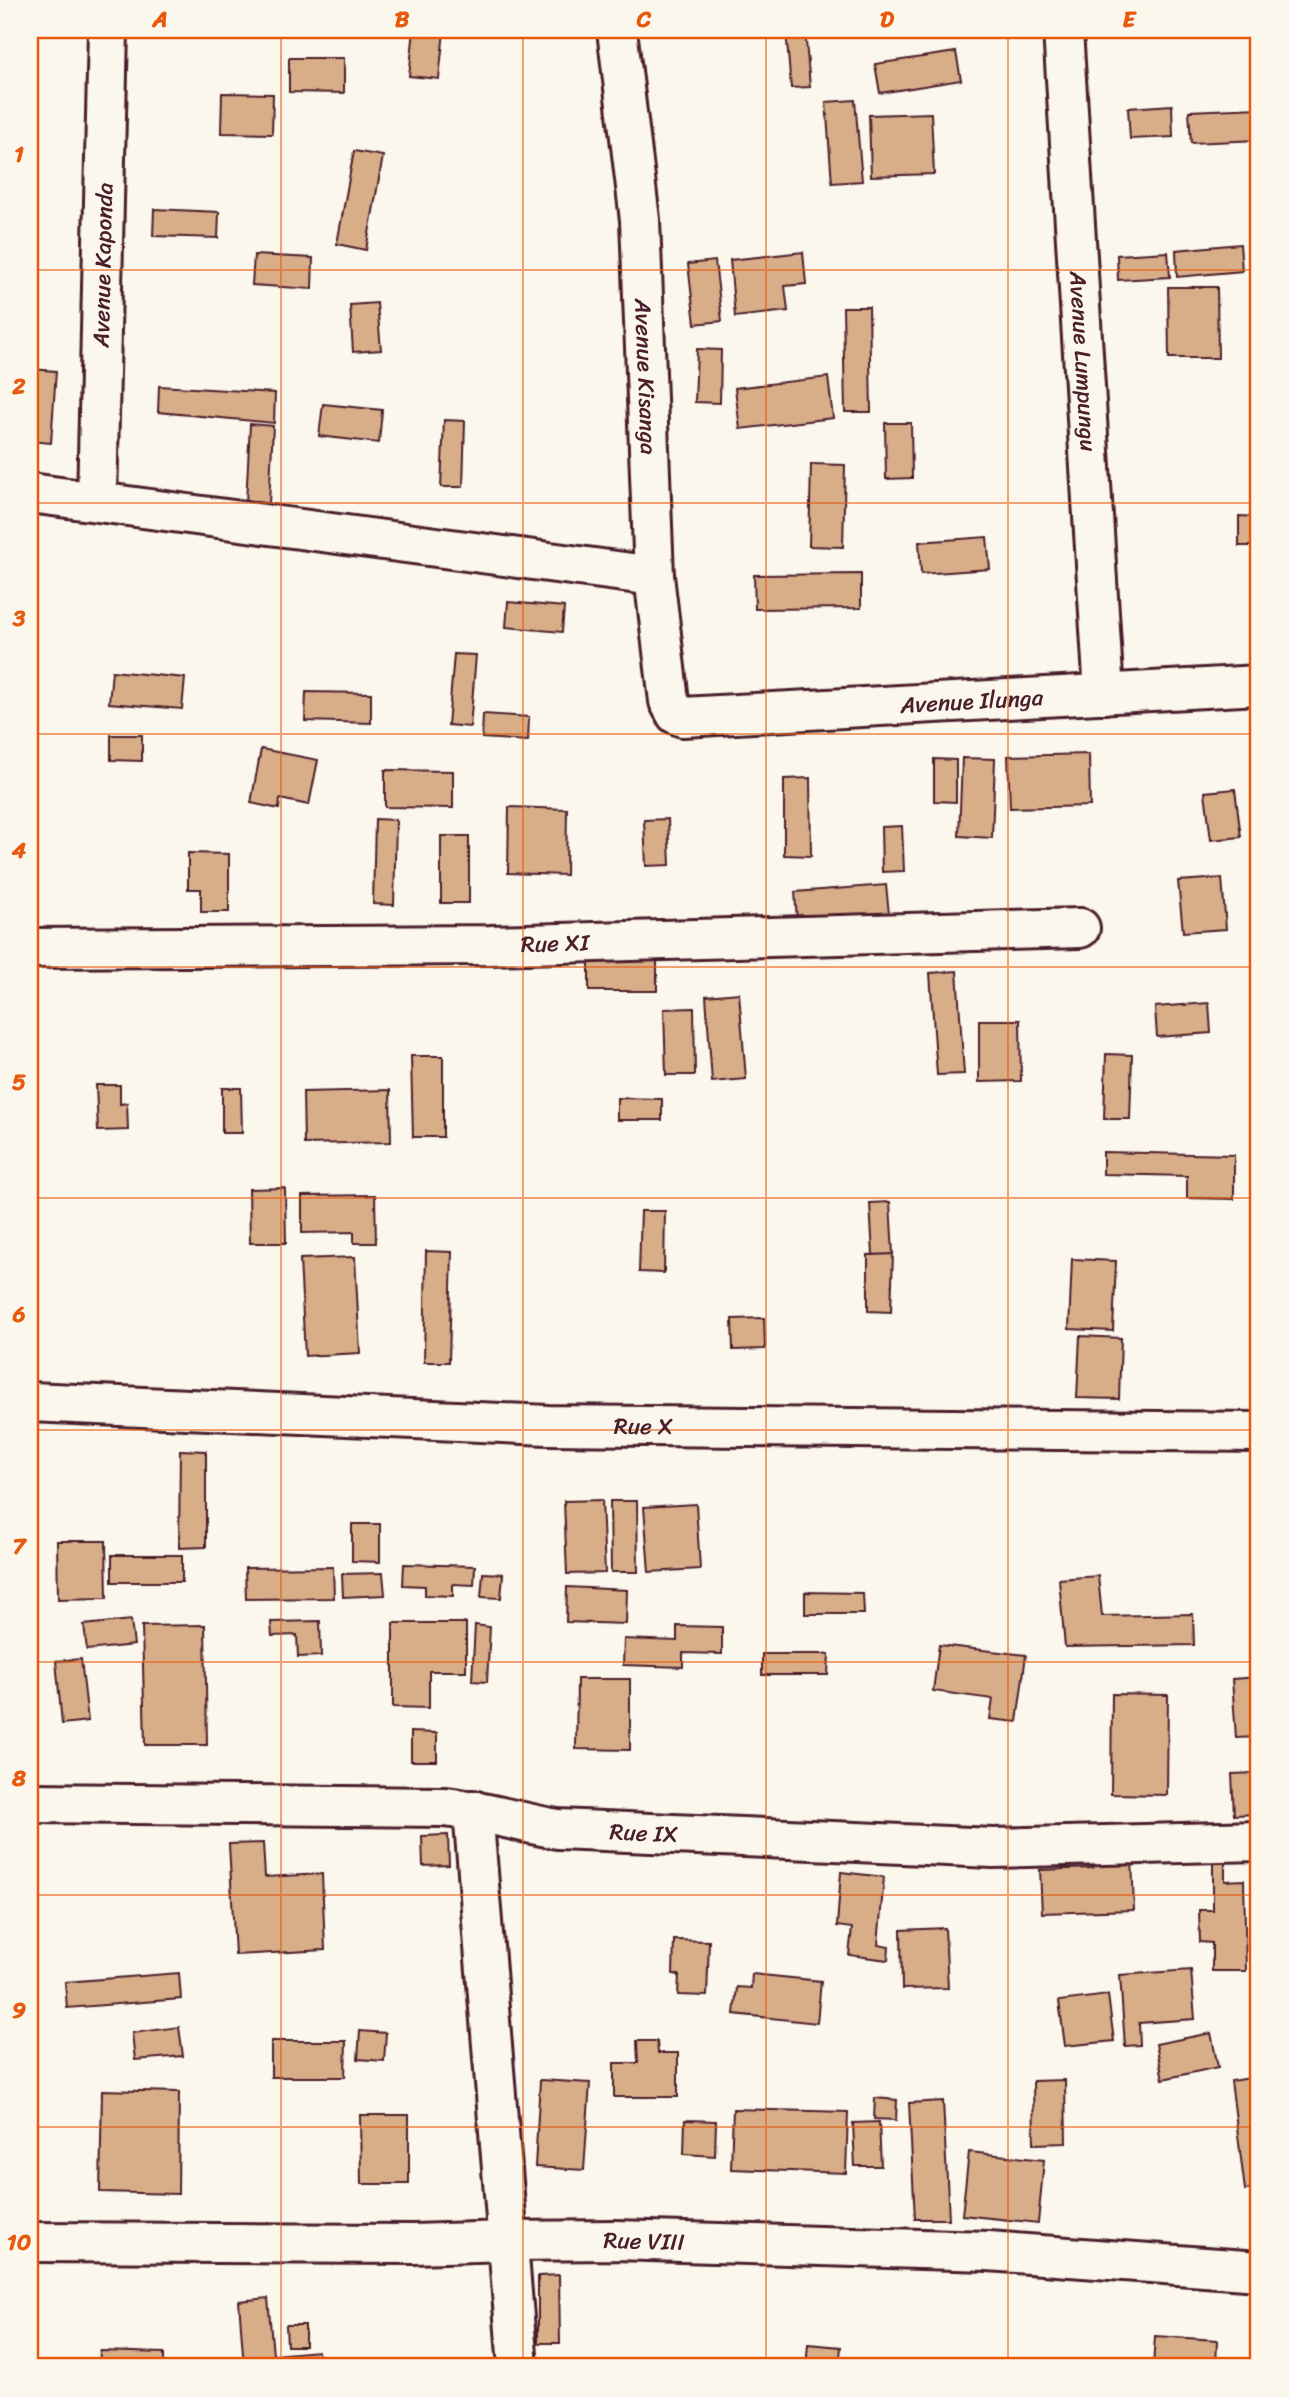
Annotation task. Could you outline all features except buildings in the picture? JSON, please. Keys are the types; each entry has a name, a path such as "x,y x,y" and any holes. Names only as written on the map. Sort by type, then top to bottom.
{"street":[{"name":"Avenue Kaponda","path":"97,501 108,30"},
{"name":"Avenue Kisanga","path":"617,30 640,220 654,576 669,701 676,714 683,717"},
{"name":"Avenue Lumpungu","path":"1063,30 1104,694"},
{"path":"30,493 654,576"},
{"name":"Avenue Ilunga","path":"683,717 1259,685"},
{"name":"Rue XI","path":"30,948 490,945 1080,929"},
{"name":"Rue X","path":"30,1402 548,1426 1259,1432"},
{"name":"Rue IX","path":"30,1803 443,1807 473,1810 528,1825 558,1829 993,1848 1259,1841"},
{"path":"473,1810 518,2367"},
{"name":"Rue VIII","path":"30,2242 413,2244 615,2240 988,2251 1259,2271"}]}
